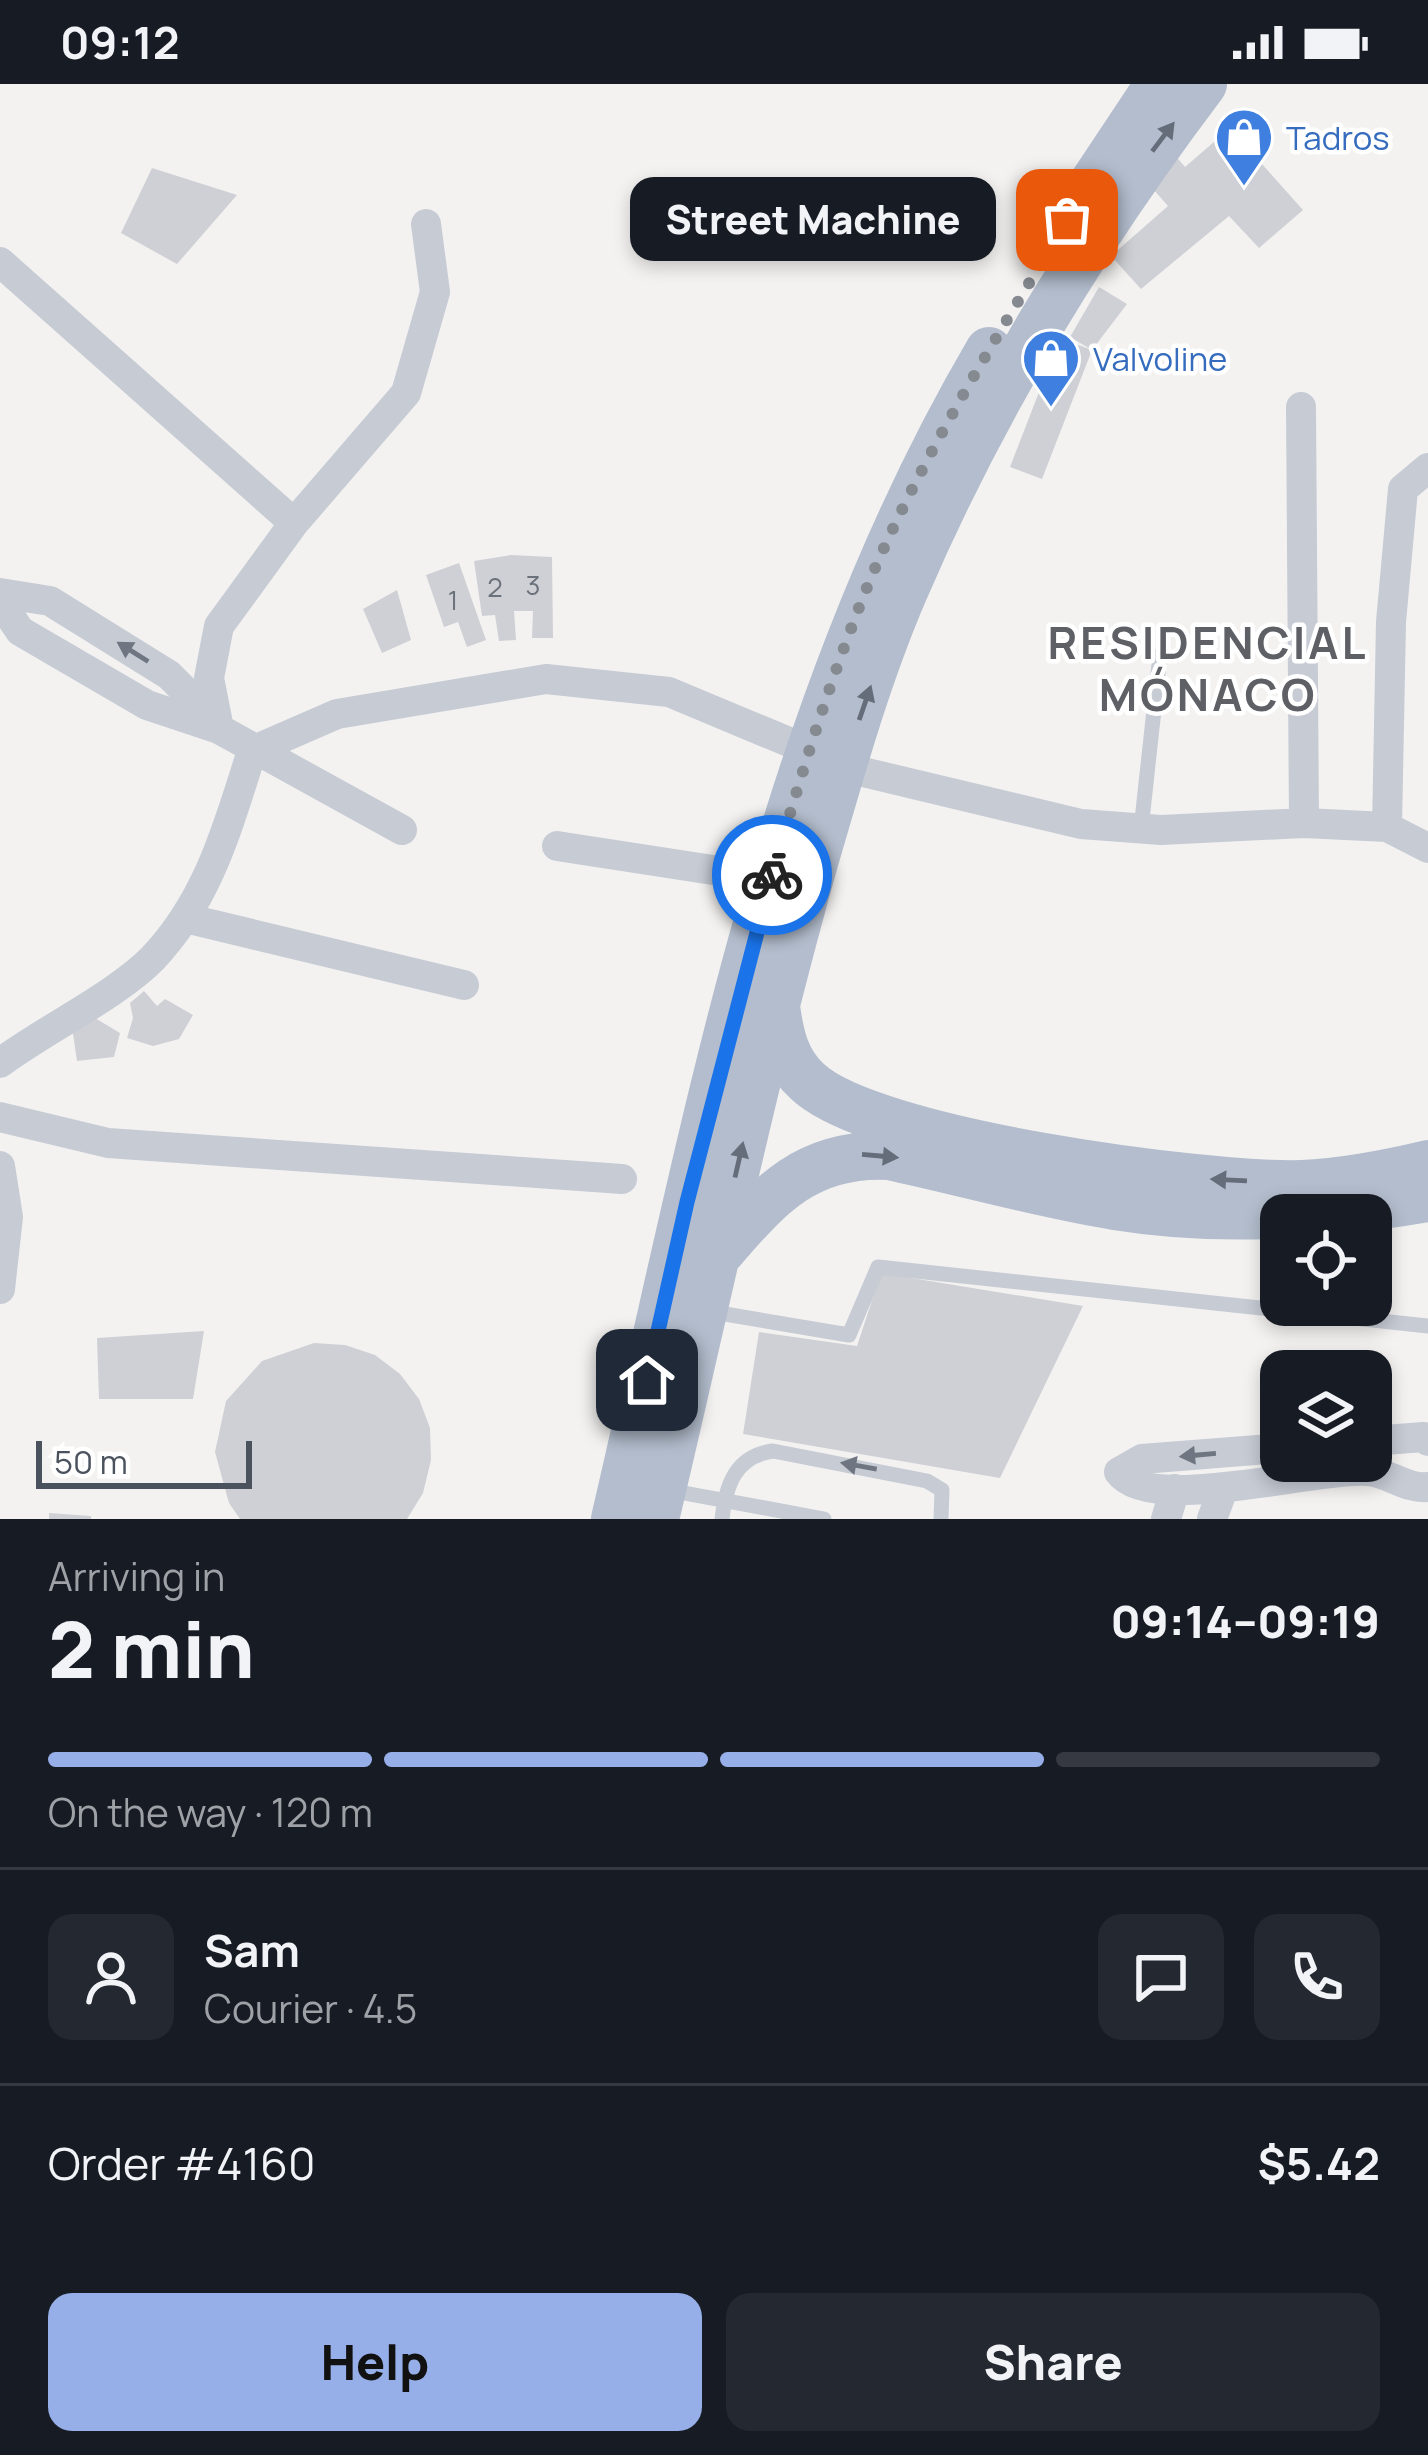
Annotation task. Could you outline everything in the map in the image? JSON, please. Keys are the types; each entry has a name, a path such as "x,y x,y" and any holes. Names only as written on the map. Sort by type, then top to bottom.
{"main road":[{"path":"659,1504 775,1001 825,759 871,578 946,425 1091,179 1159,84"},
{"path":"615,1519 687,1202 771,879 992,412 1132,179 1203,84"},
{"path":"775,1001 786,1052 807,1082 828,1097 924,1130 1122,1171 1208,1179 1300,1184 1371,1178 1428,1164"},
{"path":"717,1254 782,1183 826,1161 861,1154 890,1156 1115,1206 1199,1215 1336,1214 1428,1198"}],"street":[{"path":"219,729 208,678 219,626 294,523 406,393 435,292 426,224"},
{"path":"0,262 294,523"},
{"path":"1301,407 1304,823"},
{"path":"1387,827 1391,622 1403,488 1428,469"},
{"path":"0,597 50,601 199,699 219,729 252,751 402,830"},
{"path":"0,1063 150,961 185,918 217,864 252,751 337,714 546,680 669,692 825,759 1026,813 1141,829 1304,823 1387,827 1428,848"},
{"path":"557,846 771,879"},
{"path":"185,918 464,986"},
{"path":"0,1117 108,1143 622,1179"},
{"path":"0,1166 8,1217 0,1289"},
{"path":"1392,1439 1424,1437 1428,1441"},
{"path":"1260,1450 1142,1459 1123,1465 1119,1472 1136,1485 1175,1489 1223,1489 1370,1470 1397,1484 1428,1487"},
{"path":"1166,1519 1175,1489"},
{"path":"1212,1519 1223,1489"}],"lane":[{"path":"1141,829 1160,655"},
{"path":"705,1311 849,1335 878,1267 1428,1326"},
{"path":"722,1519 724,1500 745,1459 773,1450 927,1481 942,1490 941,1519"},
{"path":"659,1504 724,1500 824,1519"}],"building":[{"path":"1230,128 1303,210 1259,248 1229,216 1141,289 1111,256 1168,206 1145,180 1174,154 1185,167"},
{"path":"152,168 237,195 177,264 121,233"},
{"path":"1099,287 1127,304 1092,350 1070,337"},
{"name":"Valvoline","path":"1060,338 1092,350 1042,479 1010,467"},
{"path":"511,555 552,557 553,638 532,638 533,611 514,611 516,640 499,641 495,615 482,616 474,561"},
{"path":"459,563 486,640 467,647 458,622 444,627 426,575"},
{"path":"397,590 411,640 382,653 363,609"},
{"path":"144,991 157,1006 165,999 193,1015 179,1039 153,1046 127,1038 133,1018 130,1003"},
{"path":"90,1015 120,1033 114,1057 77,1061 72,1027"},
{"path":"881,1273 1083,1306 1000,1478 743,1434 759,1332 857,1346"},
{"path":"204,1331 193,1399 99,1399 97,1338"},
{"path":"314,1343 345,1345 375,1355 400,1374 419,1399 430,1428 431,1460 423,1493 407,1519 240,1519 229,1503 215,1452 226,1401 262,1361"},
{"path":"49,1513 91,1516 91,1519 49,1519"}],"way so far":[{"path":"772,875 808,750 871,578 946,425 1067,220"}],"place":[{"name":"Tadros","path":"1244,188"},
{"name":"Street Machine","path":"1067,220"},
{"name":"Valvoline","path":"1051,409"}],"district":[{"name":"RESIDENCIAL MÓNACO","path":"1208,668"}],"route":[{"path":"647,1380 687,1202 772,875"}]}
